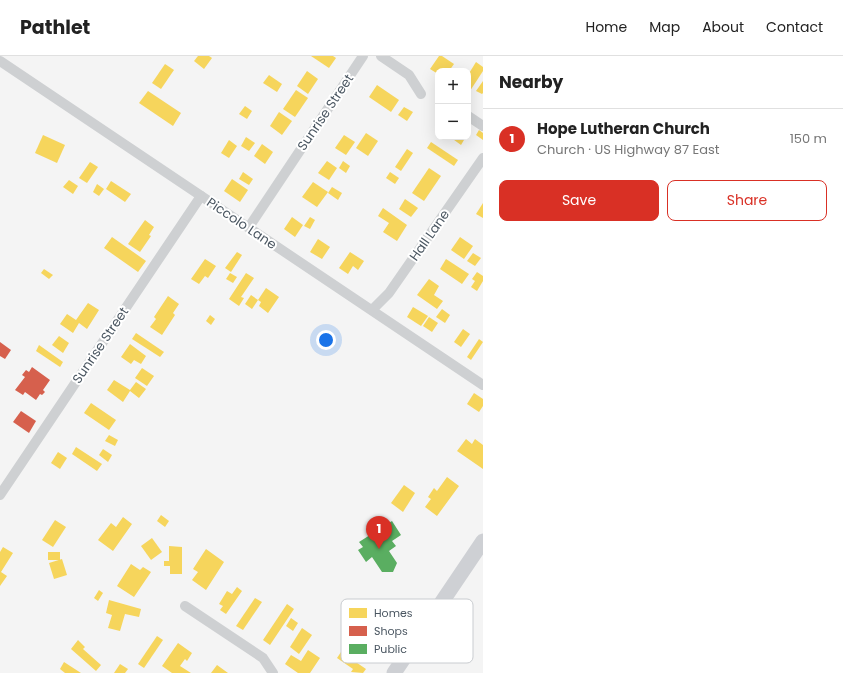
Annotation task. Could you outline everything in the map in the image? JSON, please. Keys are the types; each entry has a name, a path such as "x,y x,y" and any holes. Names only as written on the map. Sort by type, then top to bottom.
{"street":[{"name":"Sunrise Street","path":"249,228 362,56"},
{"path":"381,56 409,75 421,94"},
{"name":"Piccolo Lane","path":"0,61 483,384"},
{"path":"471,118 483,126"},
{"name":"Hall Lane","path":"372,310 389,293 483,158"},
{"name":"Sunrise Street","path":"0,495 201,196"},
{"path":"444,599 483,541"},
{"path":"185,606 263,658 273,673"},
{"path":"394,673 401,663"}],"building: Homes":[{"path":"198,56 209,56 212,58 204,69 194,61"},
{"path":"311,56 333,56 336,58 329,68"},
{"path":"439,56 442,56 454,64 451,68 435,68 435,72 430,69"},
{"path":"476,62 483,67 483,71 471,89 471,70"},
{"path":"165,64 174,70 161,89 152,83"},
{"path":"307,71 318,79 308,94 297,86"},
{"path":"269,75 282,84 277,92 263,83"},
{"path":"483,81 483,93 482,94 476,91"},
{"path":"377,85 399,100 391,112 369,97"},
{"path":"296,90 308,98 295,117 283,109"},
{"path":"148,91 181,113 173,126 139,103"},
{"path":"245,106 252,111 247,119 239,114"},
{"path":"404,107 413,112 407,121 398,115"},
{"path":"279,112 292,121 282,135 270,126"},
{"path":"479,130 483,133 483,140 476,135"},
{"path":"366,133 378,141 368,156 356,148"},
{"path":"43,135 65,145 57,163 35,153"},
{"path":"344,135 355,142 346,155 335,148"},
{"path":"246,137 255,143 249,151 241,146"},
{"path":"229,140 237,146 229,158 221,153"},
{"path":"454,140 464,140 461,145"},
{"path":"431,142 458,160 454,166 427,148"},
{"path":"262,144 273,152 265,164 254,156"},
{"path":"407,149 413,153 401,171 395,167"},
{"path":"327,161 337,168 329,180 318,173"},
{"path":"343,161 350,166 346,173 339,168"},
{"path":"90,162 98,167 87,183 79,178"},
{"path":"429,168 441,176 424,201 412,193"},
{"path":"243,172 253,179 249,185 239,179"},
{"path":"390,172 399,178 395,184 386,178"},
{"path":"232,179 248,190 240,202 224,191"},
{"path":"69,180 78,186 73,194 63,187"},
{"path":"111,181 131,194 125,202 106,189"},
{"path":"313,182 328,192 317,207 302,197"},
{"path":"97,184 104,189 99,196 93,192"},
{"path":"332,187 342,193 338,200 328,193"},
{"path":"405,199 418,208 411,217 399,209"},
{"path":"483,203 483,218 476,214"},
{"path":"383,208 407,225 397,241 383,232 389,223 378,216"},
{"path":"292,217 303,225 295,237 284,229"},
{"path":"310,217 315,220 310,229 304,226"},
{"path":"145,220 154,227 149,235 151,236 140,252 128,244"},
{"path":"112,237 146,261 138,272 104,248"},
{"path":"460,237 473,246 464,259 451,250"},
{"path":"318,239 330,247 322,259 310,252"},
{"path":"237,252 242,255 231,272 225,268"},
{"path":"350,252 364,261 358,270 353,266 348,274 339,268"},
{"path":"473,253 481,258 475,266 467,261"},
{"path":"205,259 216,266 208,278 205,276 199,284 191,279"},
{"path":"446,259 469,274 462,284 440,269"},
{"path":"44,269 53,275 49,279 41,273"},
{"path":"477,272 483,276 483,281 477,291 471,287 475,281 472,279"},
{"path":"230,273 237,277 233,283 226,279"},
{"path":"246,273 254,278 241,297 244,298 239,306 229,299"},
{"path":"429,279 439,286 434,295 443,301 437,309 417,295"},
{"path":"266,288 279,297 268,313 259,306 261,302 258,300"},
{"path":"251,295 258,300 252,309 245,304"},
{"path":"168,296 179,304 173,313 175,315 162,335 150,327 156,319 154,317"},
{"path":"88,303 99,310 87,329 79,323 73,333 60,324 67,314 76,320"},
{"path":"413,307 428,316 421,326 407,317"},
{"path":"442,309 450,315 445,323 436,317"},
{"path":"210,315 215,319 211,325 206,321"},
{"path":"429,317 438,323 432,332 423,326"},
{"path":"463,329 470,334 461,347 454,342"},
{"path":"136,333 164,352 160,357 132,339"},
{"path":"59,336 69,343 63,353 52,345"},
{"path":"479,339 483,342 471,360 467,357"},
{"path":"130,344 146,356 141,364 134,360 131,364 121,357"},
{"path":"39,345 63,362 60,367 36,351"},
{"path":"142,368 154,376 147,386 135,378"},
{"path":"114,380 130,390 136,382 146,389 139,398 130,391 123,402 107,390"},
{"path":"474,393 483,399 483,406 479,412 467,404"},
{"path":"91,403 116,420 109,430 84,413"},
{"path":"109,435 118,440 115,446 105,441"},
{"path":"466,439 472,444 475,439 483,445 483,469 457,451"},
{"path":"76,447 102,464 97,471 72,454"},
{"path":"103,449 112,455 108,462 99,455"},
{"path":"58,452 67,458 60,469 51,463"},
{"path":"447,477 459,486 437,516 425,507 431,499 428,497 434,488 437,491"},
{"path":"404,485 415,493 403,512 391,503"},
{"path":"161,515 169,521 165,527 157,521"},
{"path":"123,517 132,524 113,551 98,540 111,523 116,527"},
{"path":"55,520 66,527 53,547 42,540"},
{"path":"152,538 162,552 151,560 141,546"},
{"path":"169,546 182,547 182,574 170,574 170,566 164,566 164,561 169,561"},
{"path":"3,547 13,553 1,572 7,576 0,586 0,552"},
{"path":"206,549 224,562 206,590 192,580 198,572 193,569"},
{"path":"48,552 60,552 60,560 48,560"},
{"path":"62,559 67,575 54,579 49,563"},
{"path":"131,564 140,570 143,567 151,572 134,597 117,586"},
{"path":"237,587 242,591 226,614 220,610 223,606 219,604 227,591 232,594"},
{"path":"99,590 103,593 98,601 94,598"},
{"path":"255,598 262,602 243,630 236,626"},
{"path":"109,600 141,609 139,617 125,614 120,631 108,628 112,615 106,613"},
{"path":"287,604 294,609 270,645 263,640"},
{"path":"291,618 298,623 293,631 286,626"},
{"path":"302,628 312,635 299,654 290,647"},
{"path":"157,636 163,640 144,668 138,664"},
{"path":"78,640 85,647 83,649 101,665 96,671 71,649"},
{"path":"178,643 192,653 187,661 185,659 180,666 191,673 172,673 162,666"},
{"path":"308,650 320,658 310,673 298,673 285,664 291,655 301,661"},
{"path":"341,652 341,661 337,658"},
{"path":"64,662 81,673 65,673 60,669"},
{"path":"344,663 357,663 366,669 363,673 351,672 353,669"},
{"path":"120,664 128,669 125,673 114,673"},
{"path":"217,665 228,673 211,673"}],"building: Shops":[{"path":"0,342 11,350 5,359 0,356"},
{"path":"32,367 50,380 43,390 45,392 42,395 40,394 36,400 25,392 23,395 15,390 25,377 22,375 26,370 29,372"},
{"path":"21,411 36,421 29,433 13,422"}],"building: Public":[{"path":"392,521 401,535 392,541 396,546 389,551 397,563 393,572 382,572 372,557 366,562 358,550 363,547 359,542"}],"place":[{"name":"Hope Lutheran Church","path":"379,549"}]}
